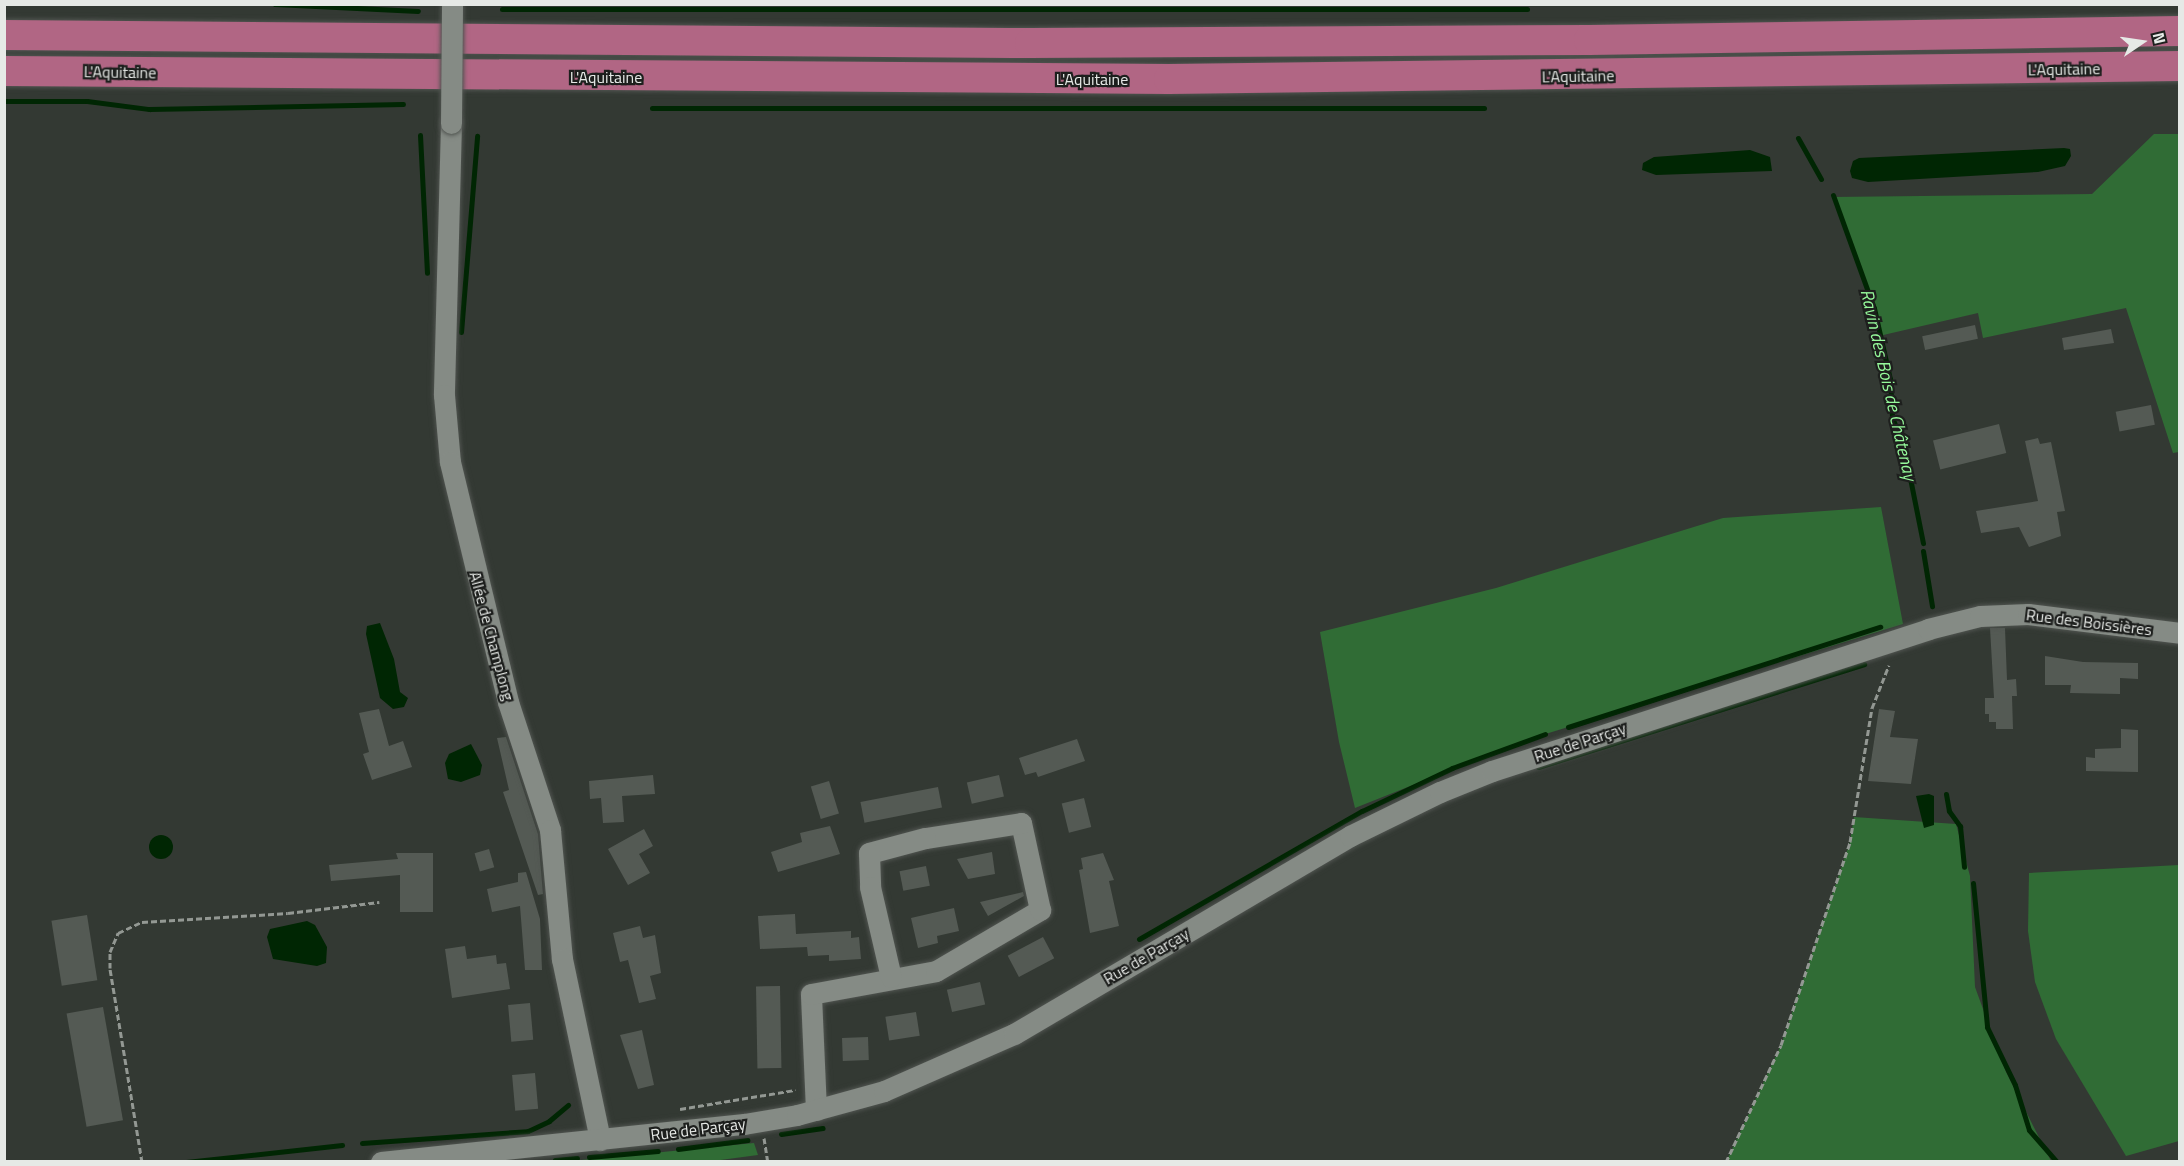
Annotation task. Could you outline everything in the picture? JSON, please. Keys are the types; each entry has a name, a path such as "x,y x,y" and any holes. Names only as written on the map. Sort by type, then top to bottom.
{"highway":[{"path":"4,35 1065,43 2180,31"},
{"name":"L'Aquitaine","path":"4,71 1169,79 2180,66"}],"street":[{"name":"Allée de Champlong","path":"452,4 444,395 450,462 508,702 550,830 562,959 600,1140"},
{"name":"Rue des Boissières","path":"1883,643 1980,616 2028,614 2180,633"},
{"name":"Rue de Parçay","path":"381,1161 744,1124 816,1110 894,1087 987,1047 1350,836 1440,792 1883,643"},
{"path":"816,1110 812,994 891,977 909,978 936,971 1040,910 1021,823 925,838 869,853 870,887 891,977"}],"path":[{"path":"1726,1161 1781,1045 1850,842 1872,708 1888,665"},
{"path":"142,1161 110,968 110,952 118,933 142,922 288,913 379,902"},
{"path":"677,1110 815,1087"}],"shaded area":[{"path":"2154,134 2179,134 2179,452 2173,453 2126,308 1983,338 1978,313 1879,336 1871,302 1832,197 2092,194"},
{"path":"2070,149 2071,156 2065,166 2038,172 1868,182 1852,178 1850,171 1853,161 1859,158"},
{"path":"1750,150 1770,157 1772,171 1656,175 1642,170 1643,163 1654,157"},
{"path":"1881,507 1903,624 1526,740 1355,808 1339,742 1320,632 1496,588 1723,518"},
{"path":"380,623 394,659 400,692 408,698 404,707 393,709 380,698 366,634 367,626"},
{"path":"471,744 482,765 480,775 461,782 448,779 445,763 449,754"},
{"path":"1929,794 1934,796 1934,825 1924,828 1916,796"},
{"path":"1854,817 1956,824 1970,876 1975,987 2006,1072 2051,1161 1726,1162 1781,1045 1850,842"},
{"path":"161,835 169,839 173,847 169,855 161,859 153,855 149,847 153,839"},
{"path":"2179,865 2179,1141 2126,1156 2056,1039 2035,982 2028,931 2029,873"},
{"path":"307,921 315,925 327,947 326,963 317,966 273,959 267,937 270,929"},
{"path":"754,1143 758,1155 713,1161 571,1161"}],"building":[{"path":"1975,325 1978,339 1925,350 1922,336"},
{"path":"2111,329 2114,343 2064,350 2062,338"},
{"path":"2151,405 2155,425 2119,432 2116,412"},
{"path":"1999,424 2006,453 1940,470 1933,440"},
{"path":"2038,438 2040,444 2051,442 2065,511 2057,512 2061,536 2029,547 2019,527 1981,533 1976,511 2038,501 2025,441"},
{"path":"1990,628 2005,628 2007,680 2016,679 2017,696 2012,696 2013,729 1996,729 1996,722 1989,722 1989,714 1985,714 1985,698 1994,698"},
{"path":"2045,656 2083,662 2138,663 2138,679 2120,678 2120,694 2070,693 2071,685 2045,685"},
{"path":"379,709 389,746 403,741 412,767 372,780 363,754 369,752 359,713"},
{"path":"1879,709 1895,711 1890,737 1918,739 1911,784 1868,781"},
{"path":"2121,729 2138,730 2138,772 2086,771 2086,757 2095,758 2095,749 2121,748"},
{"path":"506,737 538,834 543,894 538,895 503,792 509,790 497,738"},
{"path":"1077,739 1085,761 1038,777 1036,772 1025,775 1019,758"},
{"path":"653,775 655,794 622,796 624,822 603,823 601,798 590,799 589,781"},
{"path":"999,775 1004,796 972,804 967,782"},
{"path":"829,781 839,814 821,819 811,787"},
{"path":"938,787 942,808 864,823 860,802"},
{"path":"1084,798 1091,827 1069,833 1062,804"},
{"path":"830,826 840,854 778,872 771,852 802,842 800,833"},
{"path":"644,829 653,846 639,854 650,873 628,885 608,849"},
{"path":"489,849 494,867 480,871 475,853"},
{"path":"992,852 995,874 968,879 957,859"},
{"path":"396,853 433,853 433,912 400,912 400,875 331,881 329,865 398,859"},
{"path":"1103,853 1114,880 1109,881 1119,926 1090,933 1079,870 1083,869 1081,858"},
{"path":"926,866 930,886 903,891 899,871"},
{"path":"526,872 540,919 542,970 525,970 520,906 492,912 487,889 518,882 518,873"},
{"path":"1023,892 1024,896 988,916 980,902"},
{"path":"954,908 959,931 937,936 938,943 918,948 911,918"},
{"path":"795,914 796,934 851,931 851,938 859,937 861,959 829,961 829,955 808,956 807,947 760,949 758,916"},
{"path":"87,915 97,980 62,986 51,921"},
{"path":"640,926 643,938 655,935 661,973 650,976 656,999 639,1003 628,960 620,962 613,933"},
{"path":"1043,937 1054,958 1019,977 1008,956"},
{"path":"465,946 467,959 496,955 497,964 506,963 510,989 452,998 445,949"},
{"path":"980,982 985,1004 952,1012 947,990"},
{"path":"756,986 780,986 781,1068 757,1068"},
{"path":"530,1003 533,1040 511,1042 508,1005"},
{"path":"103,1007 123,1120 87,1127 67,1013"},
{"path":"916,1012 920,1036 889,1041 885,1017"},
{"path":"642,1030 654,1085 638,1089 620,1035"},
{"path":"868,1037 869,1060 843,1061 842,1038"},
{"path":"535,1073 538,1109 515,1111 512,1075"}],"waterway":[{"path":"275,4 418,11"},
{"path":"502,9 1527,9"},
{"path":"4,101 87,101 149,109 403,104"},
{"path":"652,108 1484,108"},
{"path":"420,135 427,273"},
{"path":"461,332 477,136"},
{"name":"Ravin des Bois de Châtenay","path":"1798,138 1821,179"},
{"name":"Ravin des Bois de Châtenay","path":"1833,195 1874,308 1890,379 1892,417 1904,448 1923,543"},
{"name":"Ravin des Bois de Châtenay","path":"1923,551 1932,606"},
{"path":"1568,727 1880,627"},
{"path":"1538,767 1864,664"},
{"path":"1139,939 1362,811 1452,768 1545,734"},
{"name":"Ravin des Bois de Châtenay","path":"1946,794 1949,811 1960,826 1964,867"},
{"name":"Ravin des Bois de Châtenay","path":"1973,883 1987,1027 2015,1085 2029,1130 2057,1162"},
{"path":"362,1143 528,1131 549,1121 568,1105"},
{"path":"781,1134 823,1128"},
{"path":"678,1149 747,1140"},
{"path":"186,1162 342,1145"},
{"path":"589,1157 658,1151"},
{"path":"555,1160 577,1158"}]}
